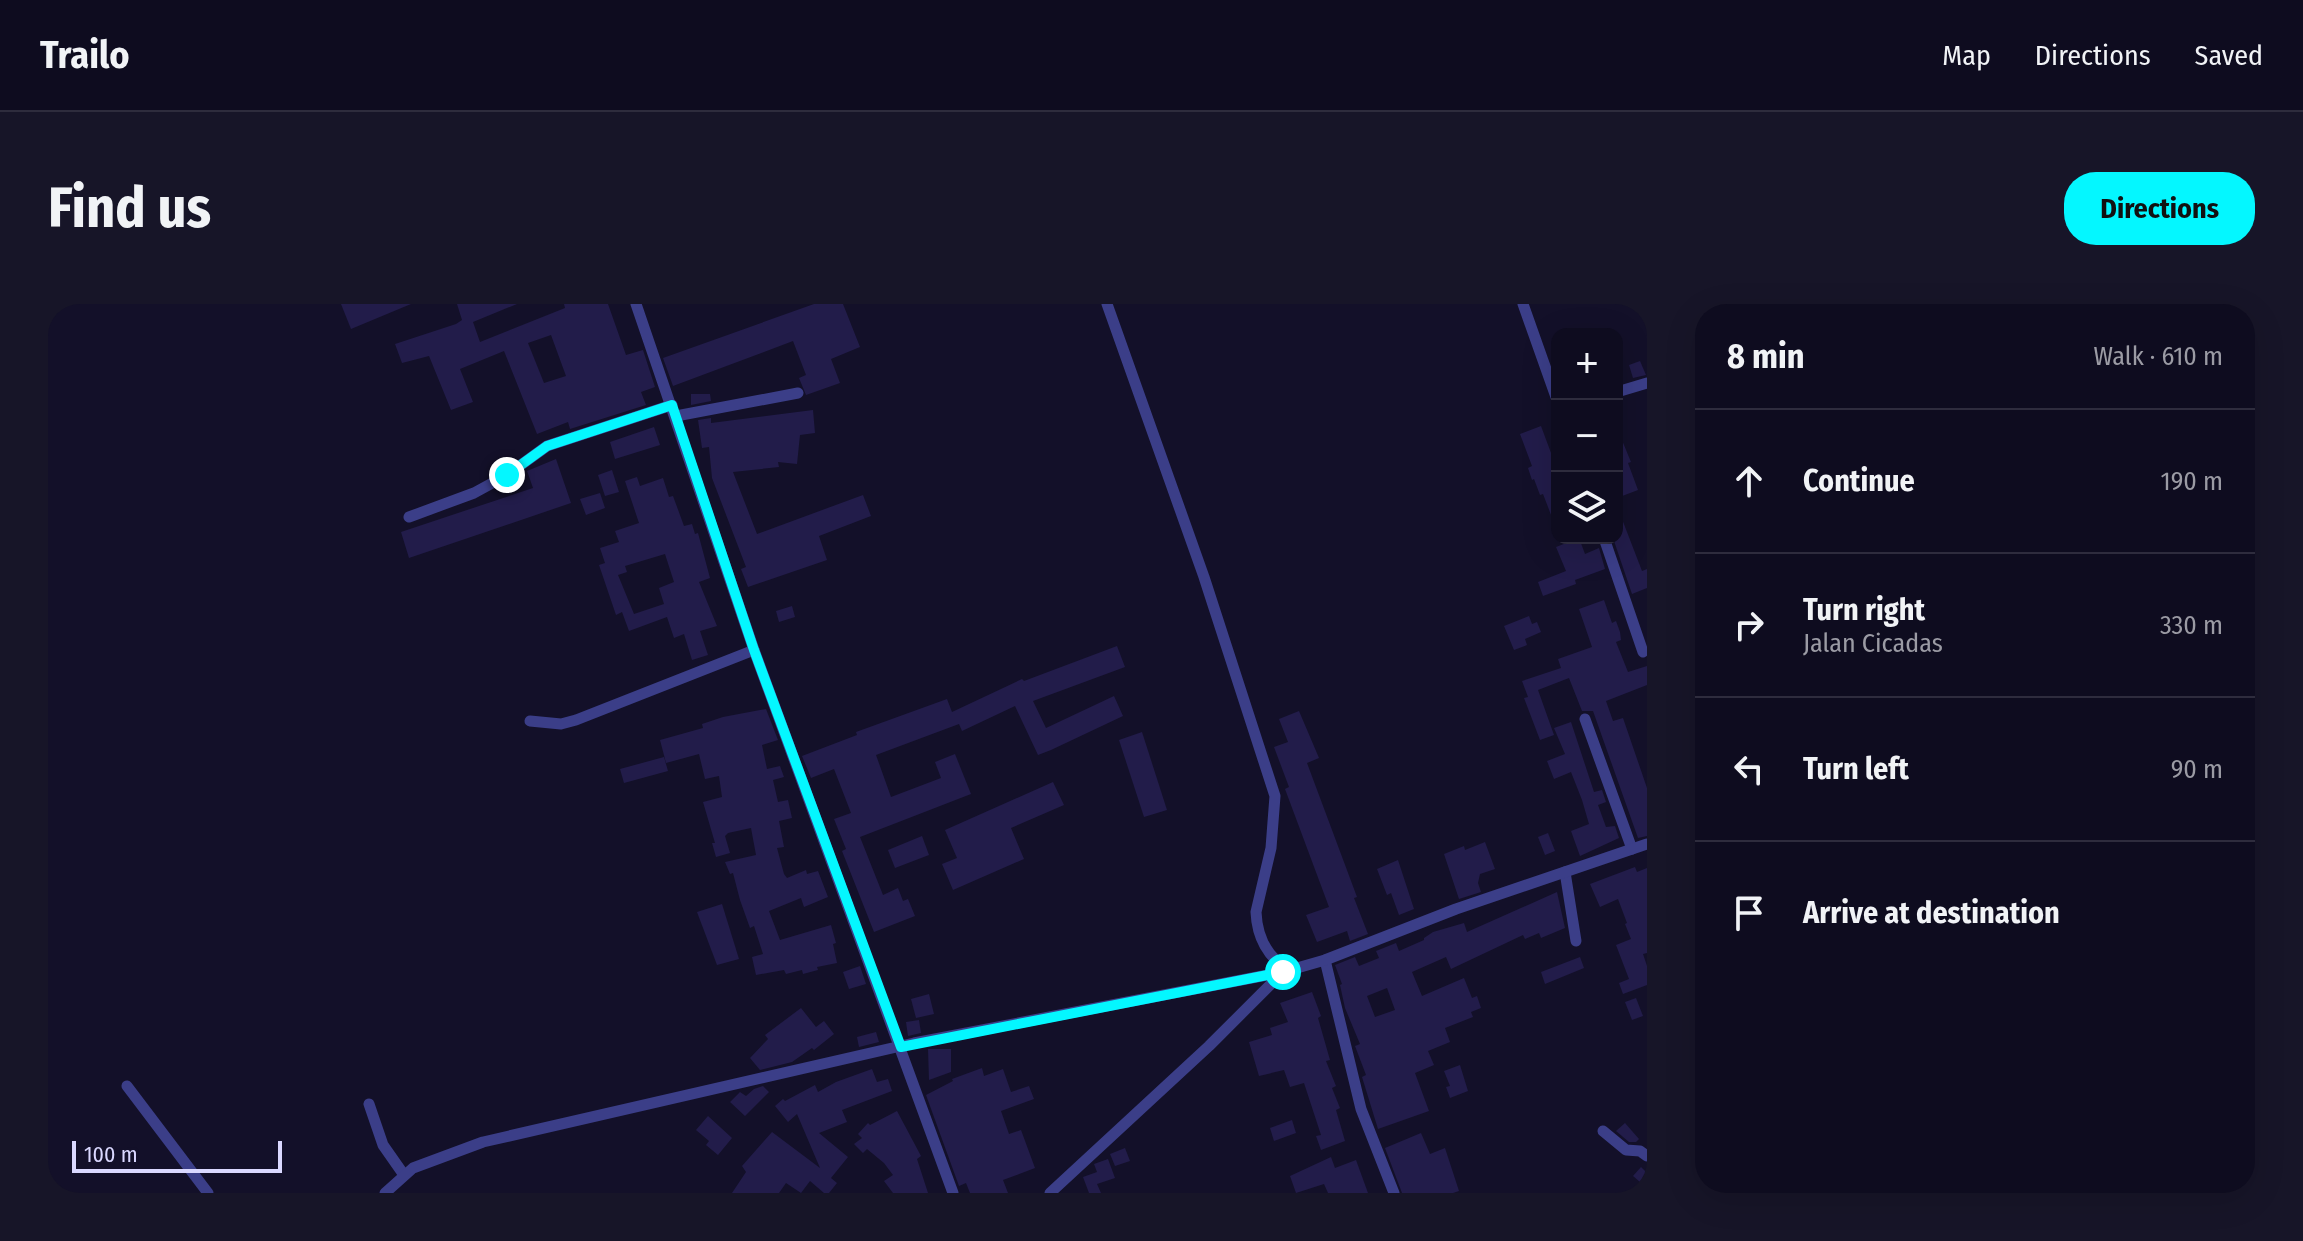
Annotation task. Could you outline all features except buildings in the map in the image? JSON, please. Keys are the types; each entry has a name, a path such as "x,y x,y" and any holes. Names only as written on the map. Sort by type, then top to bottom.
{"street":[{"path":"636,304 754,650 953,1193"},
{"path":"1107,304 1204,577 1275,796 1271,848 1256,922 1271,957 1286,971"},
{"path":"1523,304 1551,383"},
{"path":"1623,390 1647,383"},
{"path":"409,517 474,493 507,475 547,446 674,411 798,393"},
{"path":"1606,544 1643,652"},
{"path":"530,721 561,724 576,720 754,650"},
{"path":"1585,719 1632,849"},
{"path":"385,1193 404,1175 430,1161 483,1142 901,1047 1286,971 1325,960 1456,909 1647,844"},
{"path":"1565,872 1576,941"},
{"path":"1325,960 1361,1109 1394,1193"},
{"path":"1050,1193 1286,971"},
{"path":"127,1086 208,1193"},
{"path":"369,1104 383,1145 404,1175"},
{"path":"1603,1131 1626,1150 1640,1151 1647,1156"}],"route":[{"path":"507,475 547,446 672,405 754,650 901,1047 1283,972"}]}
